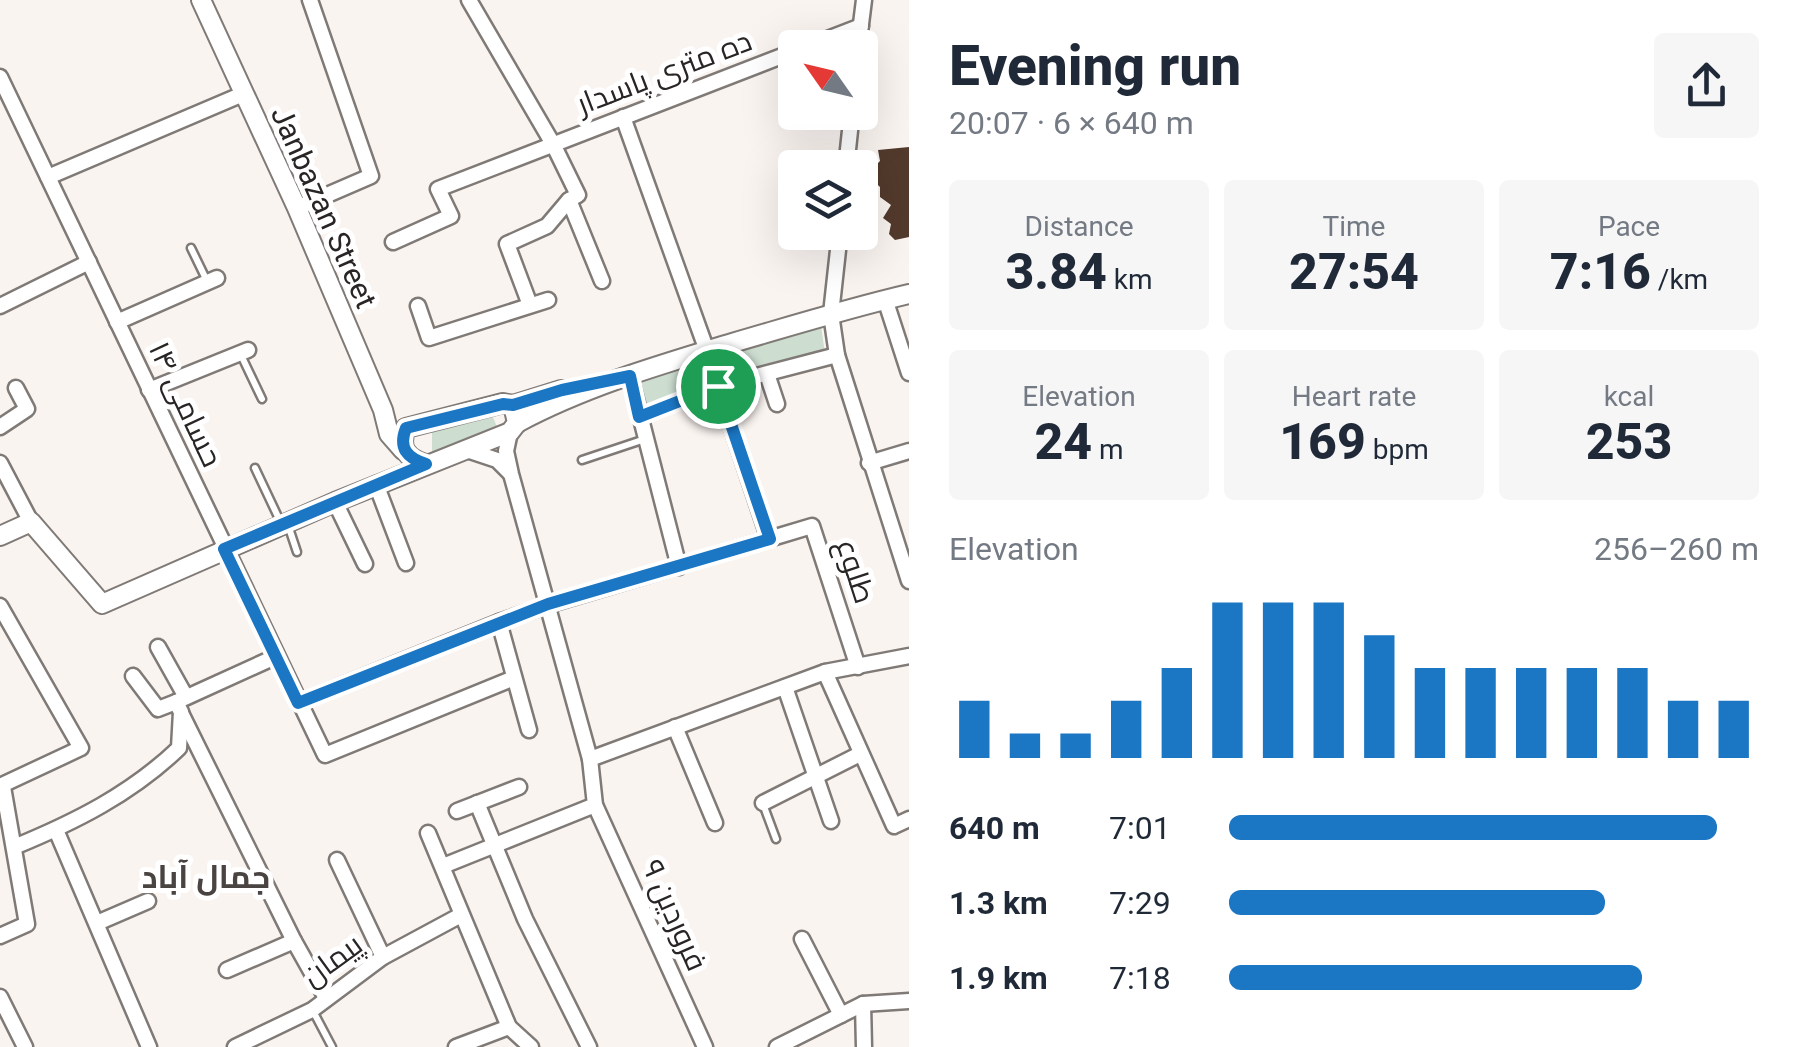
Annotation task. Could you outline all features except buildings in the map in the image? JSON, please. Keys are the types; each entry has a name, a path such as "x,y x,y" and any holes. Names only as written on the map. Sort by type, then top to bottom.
{"street":[{"name":"Janbazan Street","path":"201,0 297,208 383,410 406,428"},
{"path":"297,208 371,176 310,0"},
{"path":"469,0 554,144 578,195 568,200 547,226 507,244 530,306"},
{"path":"860,30 864,0"},
{"path":"851,30 861,26"},
{"name":"ده متری پاسدار","path":"393,242 451,216 438,189 778,58"},
{"name":"حسامی ۱۴","path":"0,77 6,107 48,177 90,262 325,755 514,678"},
{"path":"48,177 242,94"},
{"path":"623,117 707,350"},
{"path":"568,200 602,281"},
{"path":"838,250 831,314 837,355 909,581"},
{"path":"0,306 90,262"},
{"path":"117,322 213,280"},
{"path":"0,464 31,522 102,604 376,484 466,450 513,420 546,407 707,350 909,294"},
{"path":"418,306 429,338 548,300"},
{"path":"886,300 909,373"},
{"path":"149,390 244,351"},
{"path":"639,417 718,386 837,355"},
{"path":"767,374 777,404"},
{"path":"630,376 679,567"},
{"path":"718,386 770,539"},
{"path":"0,427 27,409 16,388"},
{"path":"404,450 402,438 406,428 503,404 513,420"},
{"path":"383,410 390,434 412,460 426,464"},
{"name":"فروردین ۹","path":"513,420 506,452 590,758 595,805 704,1047"},
{"path":"466,450 497,460 511,474"},
{"path":"869,464 909,451"},
{"path":"376,484 406,563"},
{"path":"335,502 365,564"},
{"path":"0,536 31,522"},
{"name":"طلوع","path":"500,622 548,604 812,526 858,667"},
{"path":"0,606 81,748 1,787 27,924 0,936"},
{"path":"298,703 500,622 529,730"},
{"path":"158,647 181,704 294,941 326,998"},
{"path":"590,758 825,672 909,656"},
{"path":"133,676 158,709 181,704 275,657"},
{"path":"825,672 894,826 909,819"},
{"path":"785,687 831,821"},
{"path":"14,848 107,803 159,768 180,748 181,704"},
{"path":"675,728 715,823"},
{"path":"763,803 860,754"},
{"path":"457,812 519,787"},
{"path":"477,804 525,919 589,1047"},
{"path":"442,866 595,805"},
{"path":"56,830 150,1047"},
{"path":"428,833 509,1027 531,1047"},
{"path":"336,860 383,956"},
{"path":"97,924 148,901"},
{"name":"پیمان","path":"238,1046 312,1010 383,956 461,915"},
{"path":"802,939 841,1015"},
{"path":"226,970 294,941"},
{"path":"0,997 24,1047"},
{"path":"777,1047 863,1004 909,1001"},
{"path":"863,1004 864,1047"},
{"path":"456,1047 509,1027"}],"lane":[{"path":"190,248 213,280"},
{"path":"244,351 262,399"},
{"path":"582,460 645,439"},
{"path":"254,468 297,552"},
{"path":"763,803 776,839"},
{"path":"312,1010 332,1047"}],"green space":[{"path":"821,326 825,353 716,379 644,408 637,376"},
{"path":"489,407 499,432 432,453 432,426"}],"district":[{"name":"جمال آباد","path":"206,877"}],"route":[{"path":"630,376 639,417 718,386 770,539 548,604 298,703 224,549 426,464 412,460 404,450 402,438 406,428 427,420 513,405 630,376"}]}
